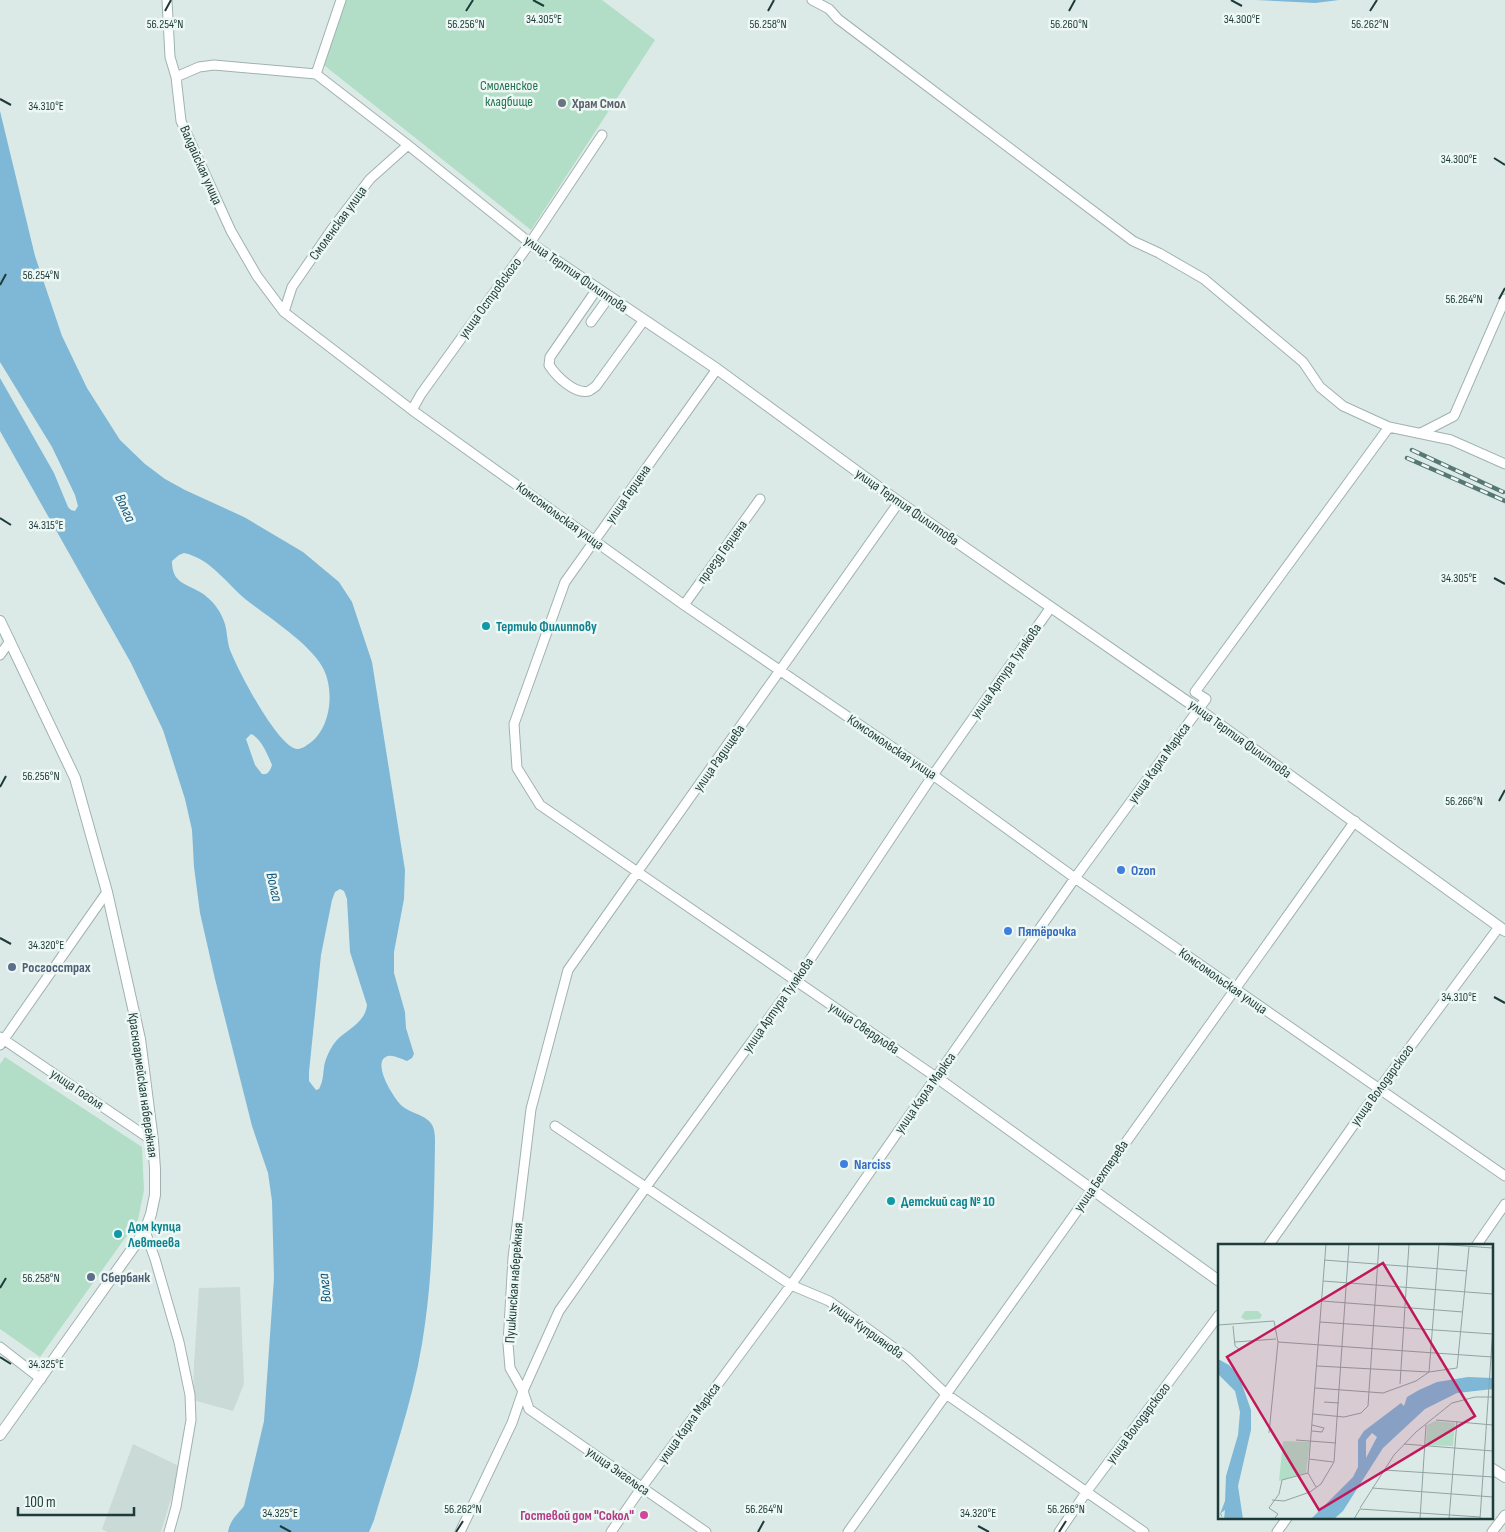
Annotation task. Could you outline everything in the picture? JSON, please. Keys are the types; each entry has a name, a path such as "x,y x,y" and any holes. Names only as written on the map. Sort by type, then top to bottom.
{"street":[{"name":"Валдайская улица","path":"167,0 170,57 176,77 181,121 227,223 257,276 284,312"},
{"path":"176,77 199,67 214,65 316,74 341,0"},
{"path":"812,0 828,9 1133,241 1159,253 1204,279 1303,362 1320,387 1343,406 1389,427 1451,440 1505,464"},
{"name":"улица Тертия Филиппова","path":"316,74 530,243 717,369 899,502 1051,607 1200,706 1502,929"},
{"name":"улица Островского","path":"412,410 427,386 530,243 602,135"},
{"name":"Смоленская улица","path":"284,312 292,287 332,229 370,179 408,145"},
{"path":"598,289 550,357 549,366 572,387 578,391 589,391 596,386 644,320"},
{"path":"591,322 609,297"},
{"path":"1421,434 1454,416 1505,300"},
{"name":"Комсомольская улица","path":"284,312 412,410 684,605 933,775 1075,878 1505,1176"},
{"name":"улица Герцена","path":"517,768 514,724 565,582 717,369"},
{"path":"1200,706 1206,699 1195,692 1389,427"},
{"name":"проезд Герцена","path":"684,605 760,499"},
{"name":"улица Радищева","path":"556,1021 568,970 899,502"},
{"name":"улица Артура Тулякова","path":"523,1391 559,1311 646,1187 796,982 933,775 1051,607"},
{"name":"Красноармейская набережная","path":"0,621 75,778 107,892 140,1039 156,1169 155,1195 145,1230 0,1435"},
{"path":"0,655 10,641"},
{"name":"улица Карла Маркса","path":"611,1532 791,1285 1075,878 1200,706"},
{"name":"улица Свердлова","path":"517,768 540,806 936,1077 1218,1280"},
{"name":"улица Бехтерева","path":"848,1532 1355,821"},
{"path":"1,1040 107,892"},
{"name":"улица Володарского","path":"1269,1244 1379,1089 1502,929"},
{"name":"Пушкинская набережная","path":"523,1391 510,1368 508,1344 513,1258 531,1109 556,1021"},
{"name":"улица Гоголя","path":"1,1040 153,1141"},
{"name":"улица Куприянова","path":"555,1126 791,1285 829,1301 908,1358 946,1394 1144,1532"},
{"path":"1477,1244 1505,1204"},
{"path":"145,1230 179,1342 190,1395 191,1420 176,1507 169,1532"},
{"name":"улица Володарского","path":"1059,1532 1087,1491 1218,1316"},
{"path":"0,1347 41,1379"},
{"path":"460,1532 512,1423 523,1391"},
{"name":"улица Энгельса","path":"523,1391 530,1409 706,1532"},
{"path":"1492,1469 1505,1477"},
{"path":"1492,1532 1505,1515"},
{"path":"1277,1532 1286,1520"}],"shaded area":[{"path":"240,1287 244,1384 233,1411 193,1400 194,1365 199,1288"},
{"path":"133,1444 179,1466 161,1532 107,1532 102,1529"}],"green space":[{"name":"Смоленское кладбище","path":"342,0 602,0 655,40 531,230 320,62"},
{"path":"5,1057 142,1147 144,1190 138,1220 40,1357 0,1329 0,1064"}],"water":[{"path":"1256,0 1339,0 1315,3"},
{"name":"Волга","path":"0,111 35,256 62,336 87,388 120,440 145,464 165,479 244,517 303,552 339,582 352,602 372,662 405,870 404,899 394,952 394,973 405,1012 406,1028 414,1054 407,1061 388,1056 383,1059 381,1065 389,1088 402,1106 431,1123 435,1143 431,1269 422,1344 407,1411 369,1532 228,1532 232,1521 244,1506 264,1421 274,1278 272,1201 268,1173 252,1126 215,979 200,913 194,867 192,830 185,799 163,730 131,663 0,431 0,378 54,473 68,507 75,511 78,506 75,495 52,447 0,362","holes":["184,553 203,561 219,573 249,602 301,642 319,661 327,679 330,700 321,731 315,739 305,746 297,749 289,745 268,721 233,656 229,647 225,624 216,606 204,595 180,581 174,574 172,561","251,734 258,739 272,765 270,771 262,774 255,765 246,739","340,889 344,891 347,899 350,952 367,1005 362,1018 337,1040 332,1047 325,1061 321,1084 319,1089 316,1090 309,1081 309,1072 321,955 335,892"]}],"railway":[{"path":"1412,450 1503,492"},
{"path":"1407,458 1505,501"}],"place":[{"name":"Храм Смол","path":"562,103"},
{"name":"Тертию Филиппову","path":"486,626"},
{"name":"Ozon","path":"1121,870"},
{"name":"Пятёрочка","path":"1008,931"},
{"name":"Росгосстрах","path":"12,967"},
{"name":"Narciss","path":"844,1164"},
{"name":"Детский сад № 10","path":"891,1201"},
{"name":"Дом купца Левтеева","path":"118,1234"},
{"name":"Сбербанк","path":"91,1277"},
{"name":"Гостевой дом \"Сокол\"","path":"644,1515"}]}
